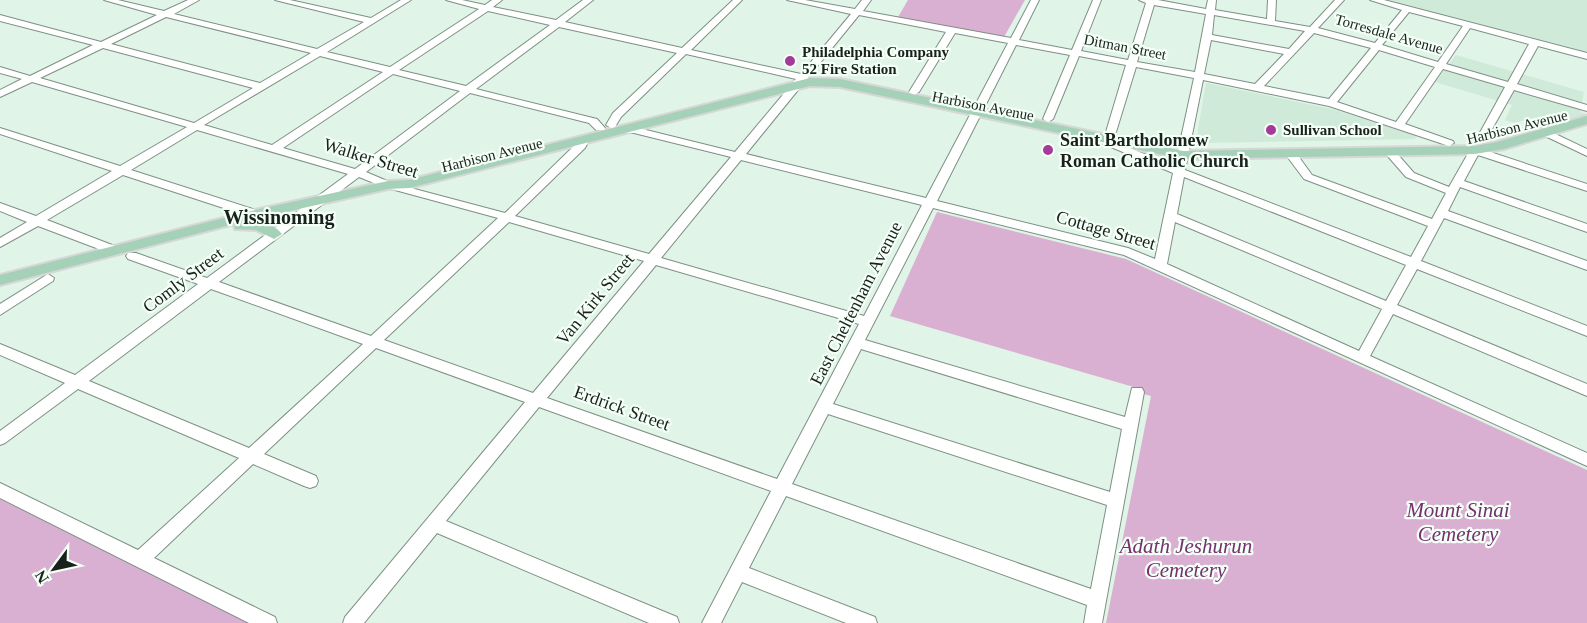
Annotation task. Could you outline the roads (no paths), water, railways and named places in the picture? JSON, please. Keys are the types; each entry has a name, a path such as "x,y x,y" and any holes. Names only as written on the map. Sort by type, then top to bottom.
{"main road":[{"name":"Harbison Avenue","path":"0,280 255,214 388,185 405,178 610,127 799,81 835,76 914,92 1092,137 1184,151 1292,155 1479,144 1587,109"},
{"name":"Harbison Avenue","path":"799,81 831,81 1048,119 1112,132 1184,151 1449,143 1495,147 1587,120"},
{"name":"Harbison Avenue","path":"388,185 409,184 585,138 610,127"},
{"name":"Harbison Avenue","path":"0,290 240,226 323,200"},
{"path":"240,226 259,225 274,234"}],"street":[{"name":"Cottage Street","path":"108,0 470,89 610,127 634,130 1128,252 1587,460"},
{"path":"0,94 195,0"},
{"path":"279,0 372,21"},
{"path":"0,243 408,0"},
{"path":"450,0 684,50 799,81"},
{"path":"274,148 498,0"},
{"name":"Comly Street","path":"0,439 589,0"},
{"path":"610,127 617,115 738,0"},
{"name":"Ditman Street","path":"790,0 1258,87 1331,103 1449,143"},
{"name":"Van Kirk Street","path":"352,623 867,0"},
{"name":"East Cheltenham Avenue","path":"711,623 1035,0"},
{"path":"1048,119 1097,0"},
{"path":"1112,132 1148,0"},
{"name":"Torresdale Avenue","path":"1148,0 1312,29 1440,64 1587,109"},
{"path":"1160,266 1207,37 1212,0"},
{"path":"1271,21 1272,0"},
{"path":"1258,87 1340,0"},
{"path":"1374,0 1587,56"},
{"path":"1331,103 1407,9"},
{"path":"0,18 262,87"},
{"path":"1399,125 1468,25"},
{"path":"914,92 952,30"},
{"path":"1207,37 1290,52"},
{"path":"1362,358 1535,42"},
{"name":"Walker Street","path":"0,70 274,148 358,173 388,185 507,217 868,322"},
{"path":"0,131 255,214"},
{"path":"1545,132 1587,153"},
{"path":"1092,137 1587,331"},
{"path":"141,559 507,217 585,138"},
{"path":"1479,144 1587,188"},
{"path":"1389,151 1410,175 1587,228"},
{"path":"1292,155 1308,177 1587,266"},
{"path":"0,207 116,251"},
{"path":"1172,216 1587,390"},
{"name":"Erdrick Street","path":"132,256 211,282 1098,600"},
{"path":"0,310 48,278"},
{"path":"858,343 1130,425"},
{"path":"0,349 310,480"},
{"path":"1093,623 1137,392"},
{"path":"825,407 1115,501"},
{"path":"0,490 268,623"},
{"path":"434,524 670,623"},
{"path":"738,572 868,623"}],"place":[{"name":"Philadelphia Company 52 Fire Station","path":"790,61"},
{"name":"Sullivan School","path":"1271,130"},
{"name":"Saint Bartholomew Roman Catholic Church","path":"1048,150"}],"district":[{"name":"Wissinoming","path":"279,217"}],"park label":[{"name":"Mount Sinai Cemetery","path":"1458,522"},
{"name":"Adath Jeshurun Cemetery","path":"1186,558"}]}
